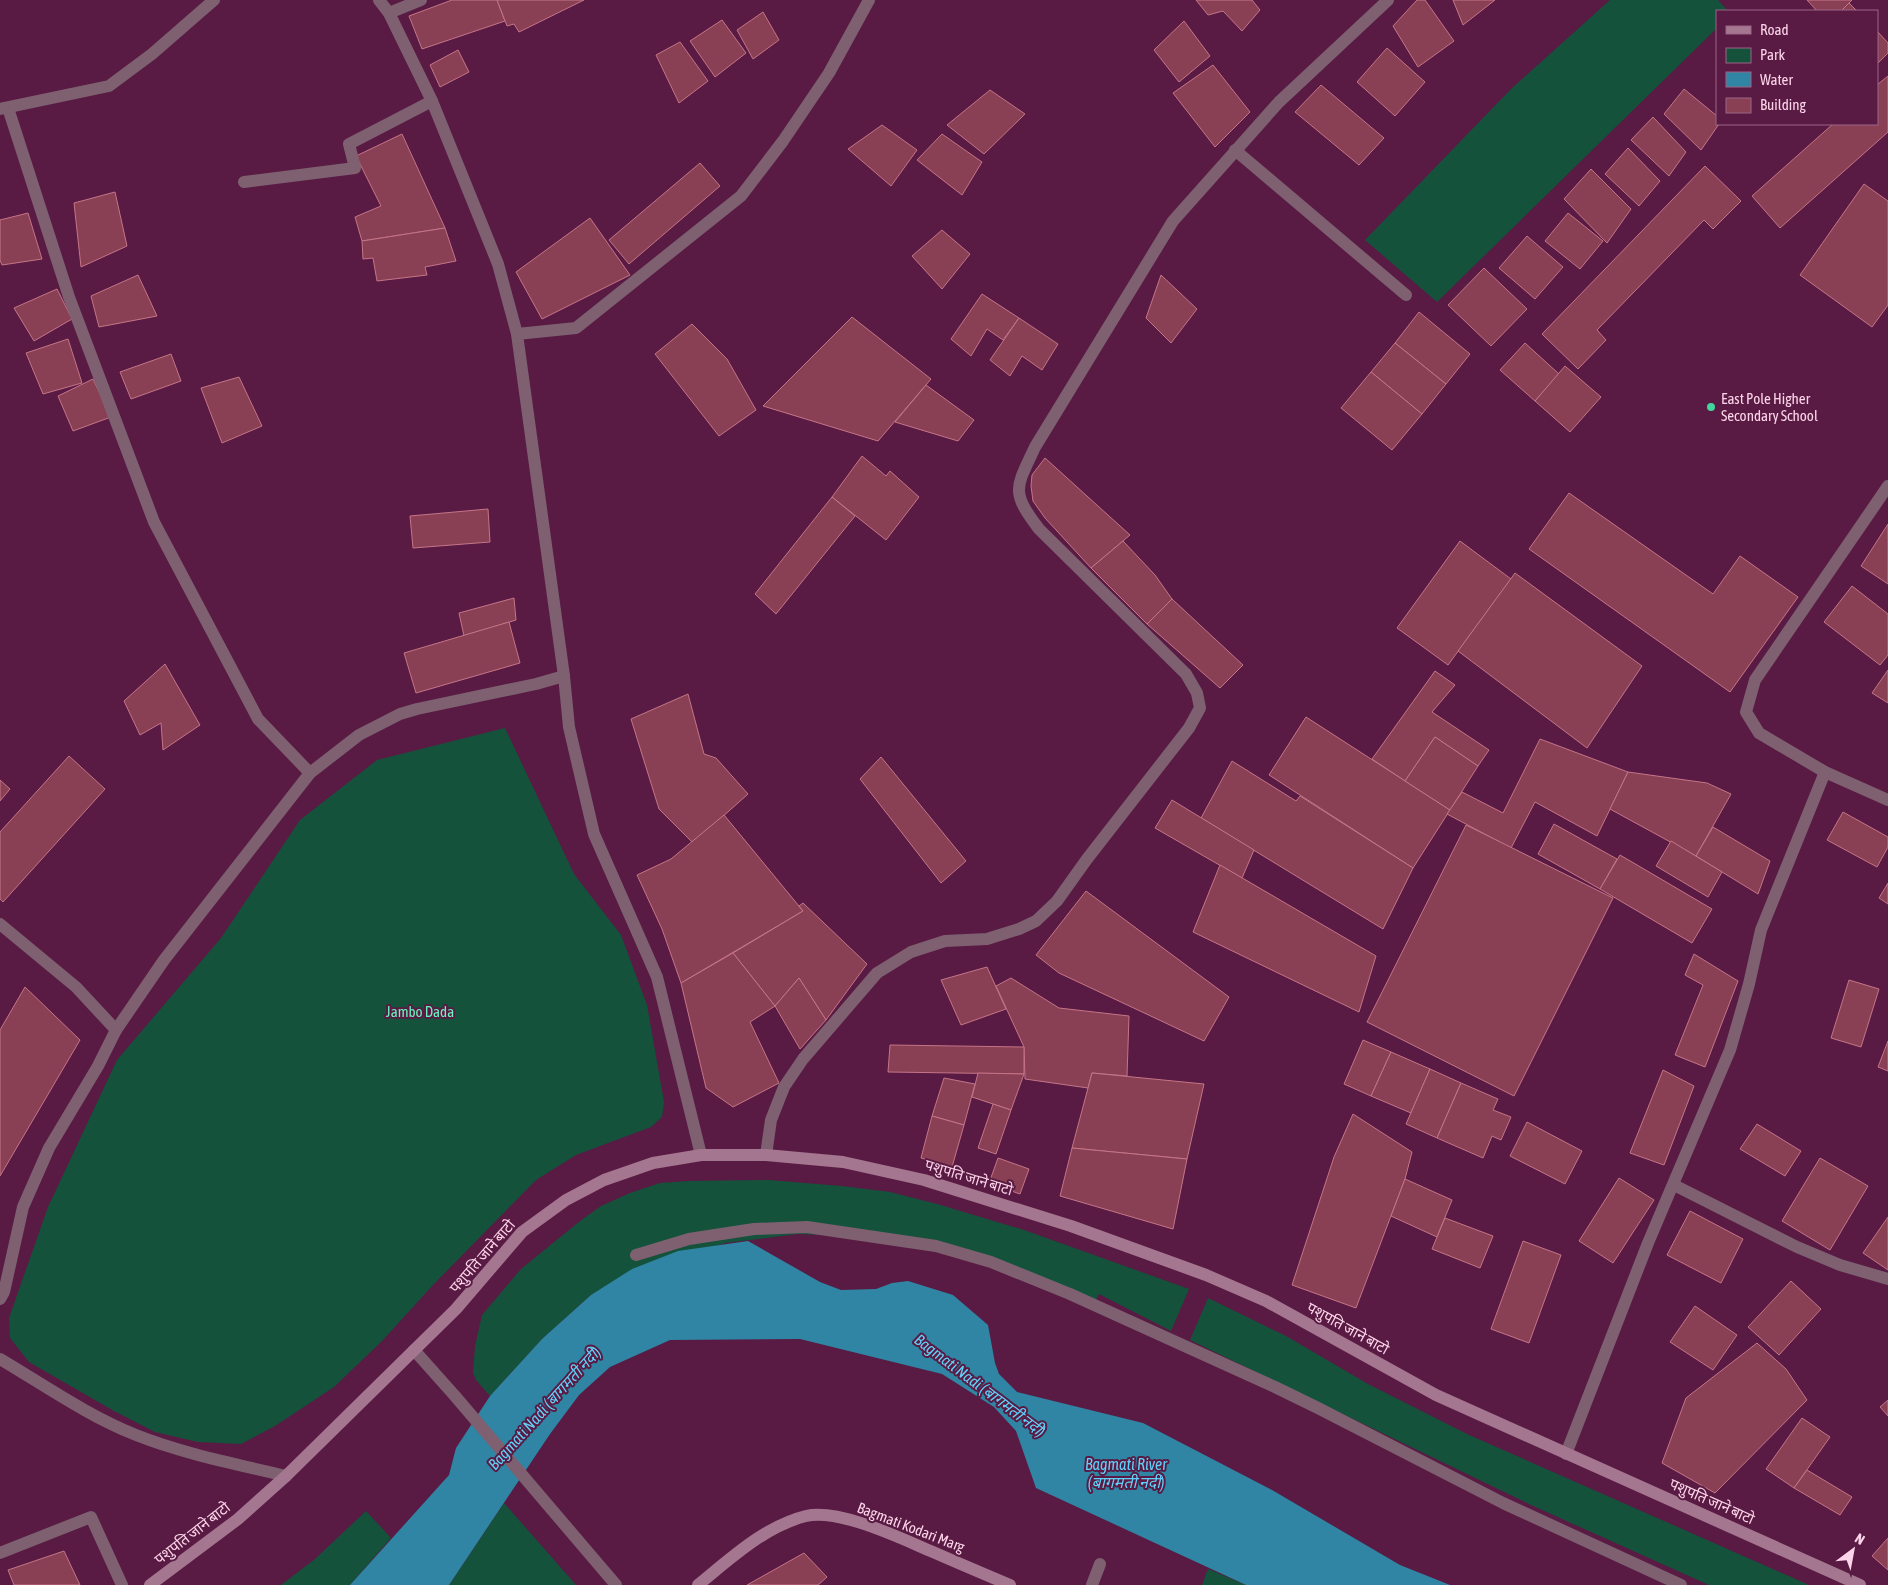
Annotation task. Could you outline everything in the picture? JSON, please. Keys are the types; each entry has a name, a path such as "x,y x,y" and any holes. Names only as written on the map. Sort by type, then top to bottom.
{"main road":[{"name":"पशुपति जाने बाटो","path":"150,1585 238,1519 286,1476 456,1309 522,1232 566,1200 604,1180 653,1163 701,1155 766,1156 843,1162 924,1180 1071,1226 1206,1275 1266,1301 1436,1395 1860,1585"},
{"name":"Bagmati Kodari Marg","path":"698,1585 741,1550 761,1537 784,1523 808,1516 834,1517 866,1524 1010,1585"}],"street":[{"path":"214,0 152,54 109,86 4,108 69,297 154,522 258,719 310,773"},
{"path":"380,0 389,13 432,101 498,264 517,334 564,676 569,727 594,834 657,978 701,1155"},
{"path":"389,13 421,0"},
{"path":"517,334 576,328 741,196 783,141 829,74 869,0"},
{"path":"766,1156 771,1120 784,1087 803,1059 877,974 911,952 945,941 987,939 1019,929 1036,921 1057,900 1189,728 1200,708 1197,693 1186,674 1039,529 1023,508 1018,485 1035,447 1173,221 1279,102 1388,0"},
{"path":"244,182 355,168 349,144 432,101"},
{"path":"1235,150 1406,295"},
{"path":"1888,486 1755,680 1746,712 1759,733 1825,772 1888,800"},
{"path":"0,1299 4,1292 23,1207 50,1148 98,1066 116,1030 164,960 310,773 359,735 400,714 564,676"},
{"path":"1566,1454 1648,1242 1730,1050 1749,984 1761,930 1825,772"},
{"path":"0,924 76,987 116,1030"},
{"path":"1674,1184 1796,1247 1840,1265 1888,1279"},
{"path":"636,1255 689,1239 754,1229 808,1227 936,1246 991,1262 1070,1294 1284,1392 1504,1502 1681,1585"},
{"path":"414,1350 616,1585"},
{"path":"0,1359 84,1410 135,1435 196,1455 286,1476"},
{"path":"0,1553 91,1517 122,1585"},
{"path":"1092,1585 1100,1564"}],"green space":[{"path":"1610,0 1718,0 1727,10 1716,10 1716,29 1437,302 1365,240 1512,88"},
{"name":"Jambo Dada","path":"505,728 574,874 621,935 647,1005 664,1102 662,1117 651,1127 576,1155 536,1180 433,1285 382,1341 334,1387 275,1426 241,1444 198,1442 155,1432 114,1411 29,1362 10,1338 9,1318 48,1207 117,1060 221,938 300,820 377,760"},
{"path":"768,1180 890,1192 937,1204 1024,1230 1189,1289 1171,1331 1099,1294 1091,1309 992,1266 933,1249 846,1236 798,1234 725,1243 591,1295 542,1339 490,1396 476,1380 473,1373 475,1346 482,1315 521,1269 601,1206 630,1193 660,1183"},
{"path":"1208,1298 1286,1336 1368,1384 1467,1434 1809,1585 1709,1585 1531,1505 1190,1340"},
{"path":"504,1503 576,1585 449,1585"},
{"path":"366,1511 391,1538 350,1585 281,1585 315,1559"},
{"path":"1208,1569 1246,1585 1202,1585"}],"water":[{"name":"Bagmati River (बागमती नदी)","path":"748,1241 820,1282 841,1290 876,1289 892,1283 908,1281 953,1295 988,1325 999,1374 1017,1392 1143,1423 1272,1490 1400,1565 1450,1585 1246,1585 1036,1488 1016,1431 994,1407 942,1374 800,1339 670,1340 610,1367 579,1395 550,1434 449,1585 350,1585 449,1475 456,1448 490,1396 542,1339 591,1295 632,1269 678,1251"}],"building":[{"path":"452,0 497,0 505,21 422,49 409,16"},
{"path":"497,0 584,0 519,32 514,24 507,26"},
{"path":"1196,0 1252,0 1260,10 1242,31 1223,11 1208,15"},
{"path":"1417,0 1425,0 1454,41 1418,67 1393,26"},
{"path":"1453,0 1495,0 1463,25"},
{"path":"1807,0 1852,0 1842,10 1816,10"},
{"path":"1849,3 1856,10 1842,10"},
{"path":"763,12 779,40 753,59 737,30"},
{"path":"722,20 746,53 715,77 690,41"},
{"path":"1184,21 1210,56 1179,82 1154,50"},
{"path":"1878,32 1888,43 1888,53 1878,63"},
{"path":"680,42 708,81 679,103 656,55"},
{"path":"1387,48 1425,82 1395,116 1357,82"},
{"path":"458,50 469,72 440,87 430,65"},
{"path":"1213,65 1250,112 1215,147 1173,93"},
{"path":"1888,76 1888,132 1780,228 1752,196 1832,125 1878,125 1878,84"},
{"path":"1321,85 1384,138 1359,165 1295,112"},
{"path":"1684,89 1716,115 1716,125 1718,125 1701,150 1664,114"},
{"path":"990,90 1025,114 984,154 947,125"},
{"path":"1653,117 1686,152 1669,176 1631,140"},
{"path":"882,125 917,150 891,186 848,149"},
{"path":"402,134 445,228 362,241 355,217 381,206 356,156"},
{"path":"942,134 982,162 962,195 917,160"},
{"path":"1628,148 1660,181 1639,206 1605,174"},
{"path":"700,163 720,186 629,264 609,240"},
{"path":"1705,166 1741,201 1713,229 1704,220 1597,330 1606,340 1578,369 1542,334"},
{"path":"1591,169 1631,209 1607,243 1564,199"},
{"path":"1864,184 1888,201 1888,305 1872,327 1800,275"},
{"path":"115,192 127,246 81,267 74,203"},
{"path":"28,213 42,259 2,265 0,260 0,220"},
{"path":"1568,213 1603,241 1580,269 1545,241"},
{"path":"590,218 630,275 542,319 516,272"},
{"path":"445,228 456,261 425,267 427,275 377,281 373,258 363,259 362,241"},
{"path":"942,230 970,254 942,289 912,256"},
{"path":"1527,236 1563,267 1535,299 1499,268"},
{"path":"1484,268 1527,309 1491,346 1448,305"},
{"path":"138,275 157,316 99,327 91,296"},
{"path":"1161,275 1197,309 1171,343 1146,318"},
{"path":"57,289 72,319 34,341 14,308"},
{"path":"982,294 1019,318 1003,340 987,329 971,356 951,339"},
{"path":"1419,312 1470,354 1446,384 1395,343"},
{"path":"852,317 931,379 878,441 763,406"},
{"path":"1019,318 1058,344 1042,370 1022,356 1010,376 990,360"},
{"path":"692,324 727,359 756,410 719,436 655,354"},
{"path":"68,339 82,383 43,394 26,353"},
{"path":"1395,343 1446,384 1422,414 1371,372"},
{"path":"1525,343 1559,374 1535,401 1500,370"},
{"path":"171,354 181,381 131,399 120,372"},
{"path":"1565,366 1601,397 1570,432 1535,401"},
{"path":"1371,372 1422,414 1392,450 1341,408"},
{"path":"239,377 262,426 222,443 201,388"},
{"path":"93,379 111,417 73,431 58,396"},
{"path":"926,385 974,420 958,441 895,422"},
{"path":"862,456 886,476 890,471 919,497 886,540 832,497"},
{"path":"1045,458 1130,535 1091,568 1045,518 1033,501 1032,475"},
{"path":"1569,493 1713,594 1740,556 1798,597 1730,692 1529,549"},
{"path":"832,497 855,516 776,614 755,594"},
{"path":"488,509 490,542 413,548 410,516"},
{"path":"1888,524 1888,584 1861,566"},
{"path":"1123,541 1155,575 1172,599 1147,624 1091,568"},
{"path":"1460,541 1511,579 1448,665 1397,628"},
{"path":"1515,573 1642,666 1587,748 1458,651"},
{"path":"1852,586 1888,614 1888,655 1880,665 1824,622"},
{"path":"514,598 516,620 464,636 459,613"},
{"path":"1172,599 1243,665 1220,688 1147,624"},
{"path":"509,622 520,663 416,693 404,653"},
{"path":"165,664 200,725 163,750 161,723 140,735 124,701"},
{"path":"1888,670 1888,703 1872,693"},
{"path":"1435,671 1455,685 1432,712 1489,750 1478,766 1435,737 1405,781 1372,759"},
{"path":"688,694 704,754 716,758 748,794 693,843 659,809 631,719"},
{"path":"1306,717 1450,810 1413,868 1269,775"},
{"path":"1435,737 1478,766 1450,810 1405,781"},
{"path":"1540,739 1628,772 1597,836 1535,802 1511,848 1447,814 1462,792 1503,813"},
{"path":"69,756 105,789 3,902 0,899 0,832"},
{"path":"881,757 966,861 941,883 860,779"},
{"path":"1232,761 1296,801 1300,796 1413,868 1383,929 1201,818"},
{"path":"1628,772 1707,783 1731,794 1696,856 1610,809"},
{"path":"0,780 10,789 0,801"},
{"path":"1172,800 1254,850 1242,878 1155,828"},
{"path":"1843,812 1888,837 1888,847 1877,867 1827,840"},
{"path":"724,815 803,911 681,983 662,929 637,875 671,859"},
{"path":"1554,824 1617,859 1600,889 1538,854"},
{"path":"1466,825 1613,898 1514,1096 1367,1022"},
{"path":"1713,827 1770,861 1758,894 1696,856"},
{"path":"1671,841 1722,872 1708,897 1656,866"},
{"path":"1620,855 1712,909 1692,943 1600,889"},
{"path":"1220,865 1376,956 1359,1012 1193,932"},
{"path":"1888,883 1888,904 1879,898"},
{"path":"1086,891 1229,997 1204,1041 1059,973 1036,955"},
{"path":"803,903 867,964 826,1020 799,978 775,1006 733,953 803,911 799,906"},
{"path":"733,953 775,1006 750,1022 779,1083 733,1107 706,1088 681,983"},
{"path":"1694,954 1738,981 1705,1067 1675,1055 1703,985 1685,975"},
{"path":"987,967 1006,1009 961,1025 941,980"},
{"path":"799,978 826,1020 800,1049 775,1006"},
{"path":"1011,978 1059,1008 1129,1016 1127,1076 1092,1073 1088,1088 1025,1079 1024,1047 996,986"},
{"path":"1849,980 1879,989 1861,1047 1831,1038"},
{"path":"25,987 80,1040 0,1176 0,1030"},
{"path":"1363,1040 1391,1052 1371,1096 1344,1084"},
{"path":"1888,1041 1888,1071 1878,1067"},
{"path":"890,1045 1024,1047 1024,1074 888,1072"},
{"path":"1391,1052 1430,1069 1411,1113 1371,1096"},
{"path":"1430,1069 1461,1083 1437,1138 1406,1124"},
{"path":"1663,1070 1694,1086 1664,1165 1630,1153"},
{"path":"978,1073 1024,1074 1011,1110 972,1097"},
{"path":"1092,1073 1204,1084 1187,1159 1072,1148"},
{"path":"944,1078 975,1084 964,1125 932,1116"},
{"path":"1461,1083 1498,1099 1493,1110 1511,1117 1501,1140 1492,1136 1483,1158 1437,1138"},
{"path":"993,1104 1011,1110 996,1154 978,1148"},
{"path":"1353,1114 1412,1152 1405,1179 1356,1308 1292,1285 1334,1157"},
{"path":"932,1116 964,1125 952,1167 921,1158"},
{"path":"1527,1122 1582,1151 1565,1184 1510,1156"},
{"path":"1757,1124 1801,1151 1785,1176 1740,1149"},
{"path":"1072,1148 1187,1159 1173,1229 1060,1196"},
{"path":"998,1158 1029,1169 1020,1194 989,1183"},
{"path":"1820,1158 1868,1186 1830,1250 1782,1221"},
{"path":"1619,1178 1654,1200 1613,1263 1579,1241"},
{"path":"1405,1179 1452,1200 1437,1237 1391,1216"},
{"path":"1690,1211 1743,1239 1721,1283 1667,1255"},
{"path":"1888,1217 1888,1270 1863,1253"},
{"path":"1445,1218 1493,1236 1480,1268 1432,1249"},
{"path":"1523,1241 1561,1255 1529,1343 1491,1329"},
{"path":"1791,1281 1821,1309 1779,1355 1748,1327"},
{"path":"1695,1306 1737,1335 1713,1370 1670,1342"},
{"path":"1757,1343 1786,1369 1807,1400 1715,1493 1662,1463 1686,1398"},
{"path":"1888,1400 1888,1416 1880,1407"},
{"path":"1802,1418 1830,1437 1794,1488 1766,1469"},
{"path":"1807,1470 1852,1497 1840,1515 1794,1488"},
{"path":"1888,1538 1888,1570 1872,1556"},
{"path":"64,1551 80,1585 14,1585 8,1570"},
{"path":"804,1553 827,1577 818,1585 747,1585"}],"place":[{"name":"East Pole Higher Secondary School","path":"1711,407"}],"water label":[{"name":"Bagmati Nadi (बागमती नदी)","path":"980,1385"},
{"name":"Bagmati Nadi (बागमती नदी)","path":"544,1408"}]}
